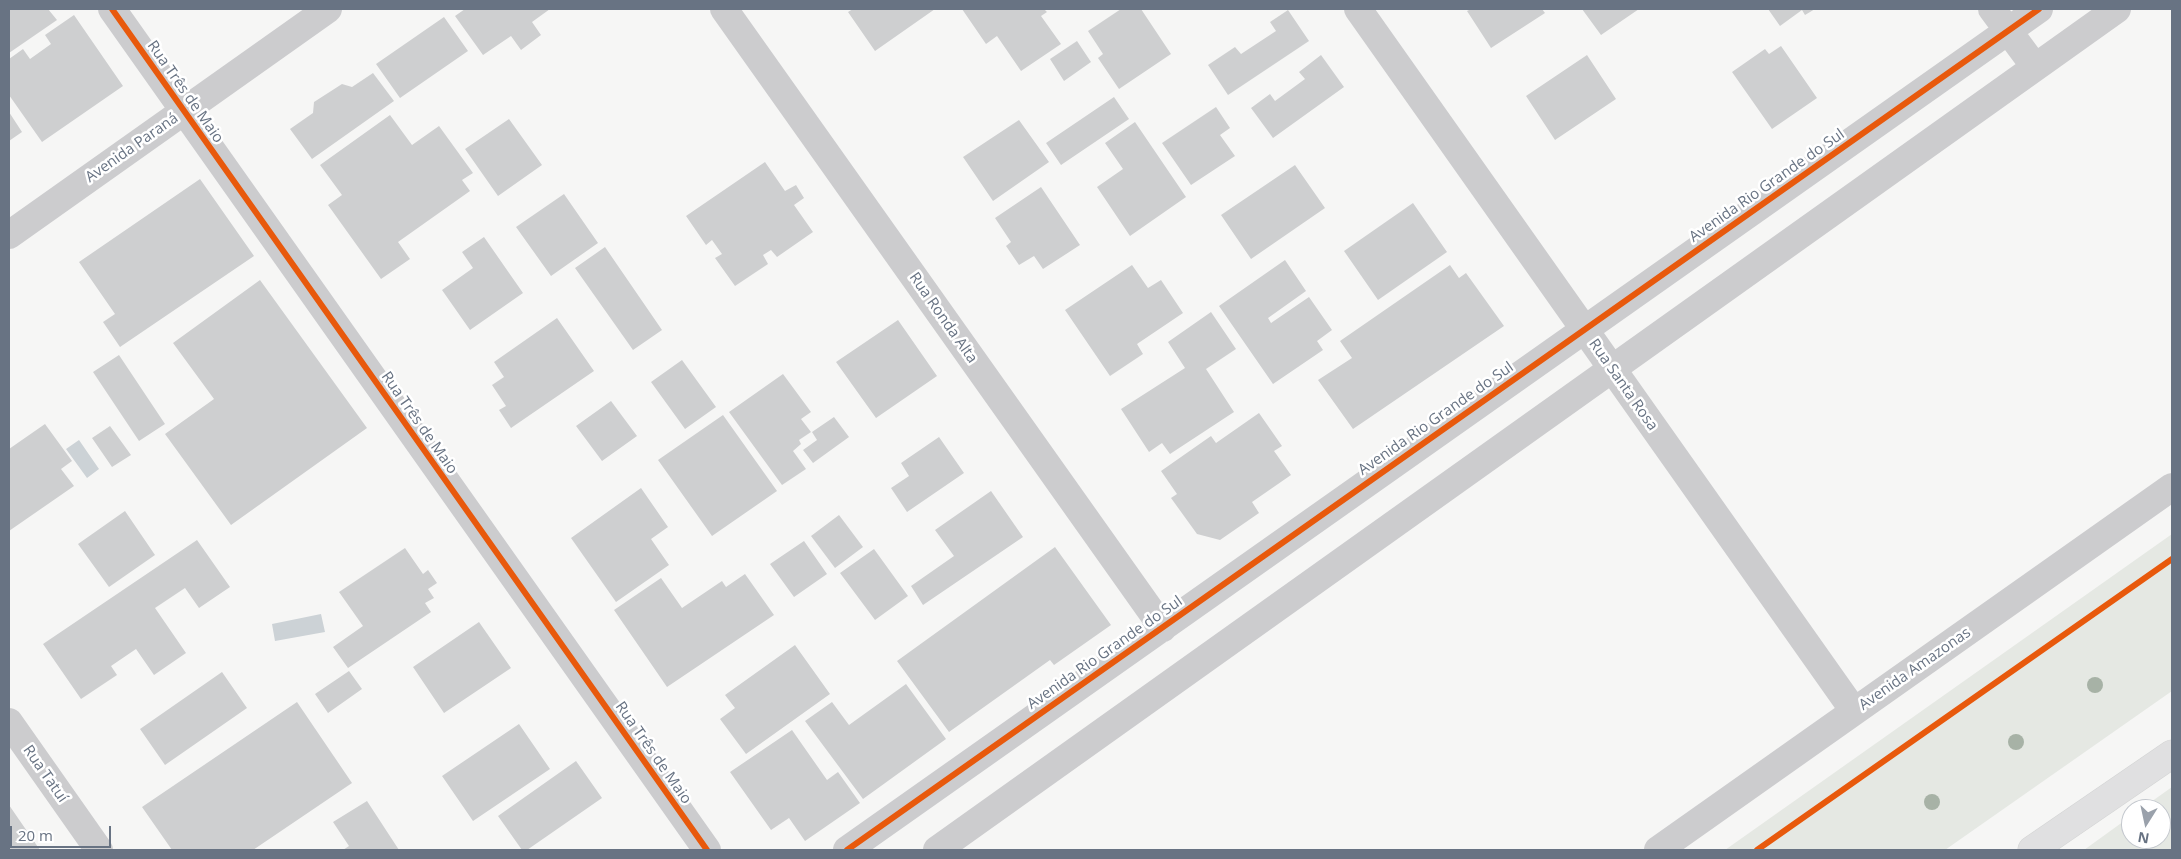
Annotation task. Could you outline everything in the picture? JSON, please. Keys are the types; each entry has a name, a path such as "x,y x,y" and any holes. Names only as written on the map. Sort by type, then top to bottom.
{"highway":[{"path":"2032,850 2172,754"}],"street":[{"name":"Rua Três de Maio","path":"112,9 706,850"},
{"name":"Avenida Paraná","path":"9,235 328,9"},
{"name":"Rua Ronda Alta","path":"724,9 1163,628"},
{"name":"Rua Santa Rosa","path":"1358,9 1854,711"},
{"path":"1992,9 2035,67"},
{"name":"Avenida Rio Grande do Sul","path":"847,850 2039,9"},
{"path":"937,850 2117,9"},
{"name":"Avenida Amazonas","path":"1658,850 2172,487"},
{"name":"Rua Tatuí","path":"9,722 99,850"}],"shaded area":[{"path":"79,440 99,469 87,478 66,449"},
{"path":"2172,534 2172,691 1945,850 1725,850"},
{"path":"321,614 325,632 275,641 272,624"},
{"path":"2172,787 2172,850 2084,850 2121,823 2121,849 2171,849 2171,799 2155,799"}],"building":[{"path":"9,9 48,9 57,20 9,53"},
{"path":"465,9 550,9 532,22 541,35 521,50 511,36 483,55 455,16"},
{"path":"853,9 935,9 875,51 848,12"},
{"path":"962,9 1044,9 1047,12 1041,16 1061,44 1021,71 997,36 986,44"},
{"path":"1121,9 1141,9 1171,54 1119,89 1098,58 1103,54 1088,31"},
{"path":"1471,9 1542,9 1545,13 1491,48 1467,11"},
{"path":"1582,9 1639,9 1601,35"},
{"path":"1768,9 1815,9 1805,15 1802,10 1780,26"},
{"path":"1288,10 1309,41 1228,95 1208,65 1235,47 1241,54 1276,31 1270,22"},
{"path":"74,15 123,86 42,142 9,95 9,59 23,49 30,59 51,44 45,35"},
{"path":"444,17 468,51 400,98 376,64"},
{"path":"1077,41 1091,62 1064,81 1050,59"},
{"path":"1781,46 1817,98 1772,129 1732,72 1765,49 1769,54"},
{"path":"1321,55 1344,87 1273,138 1251,108 1270,94 1275,101 1305,79 1299,72"},
{"path":"1587,55 1616,99 1555,140 1526,96"},
{"path":"373,73 394,101 312,159 290,129 313,113 314,102 342,84 352,87"},
{"path":"1114,97 1129,119 1061,165 1046,143"},
{"path":"1216,107 1230,128 1220,135 1235,156 1191,185 1162,143"},
{"path":"9,112 22,132 9,141"},
{"path":"390,115 412,145 439,126 473,173 462,180 470,191 398,242 410,259 381,279 328,205 342,195 320,165"},
{"path":"509,119 542,165 498,196 465,149"},
{"path":"1019,120 1049,162 993,201 963,157"},
{"path":"1135,122 1186,197 1130,236 1097,187 1123,169 1105,143"},
{"path":"765,162 785,191 796,185 804,198 794,205 813,232 777,257 771,250 763,255 768,264 735,286 715,258 722,254 712,240 706,245 686,216"},
{"path":"1295,165 1325,208 1251,259 1221,215"},
{"path":"200,179 254,256 120,347 103,322 115,314 79,262"},
{"path":"1041,187 1080,245 1043,269 1034,256 1019,265 1006,246 1011,242 995,218"},
{"path":"564,194 598,243 551,276 516,227"},
{"path":"1413,203 1447,252 1378,300 1344,251"},
{"path":"484,237 523,293 470,330 442,290 473,268 462,252"},
{"path":"605,247 662,330 633,350 575,268"},
{"path":"1285,260 1306,291 1268,318 1271,323 1309,297 1332,330 1317,341 1323,350 1273,384 1219,306"},
{"path":"1132,265 1148,288 1161,280 1183,313 1137,344 1143,354 1110,376 1065,310"},
{"path":"1450,265 1459,278 1466,273 1504,326 1353,429 1318,380 1352,358 1340,341"},
{"path":"260,280 367,428 231,525 165,434 214,399 173,343"},
{"path":"1211,312 1236,349 1206,369 1234,412 1170,454 1162,443 1149,452 1121,409 1185,368 1168,342"},
{"path":"557,318 594,371 511,428 499,410 506,406 492,385 504,377 494,362"},
{"path":"898,320 937,376 876,418 836,362"},
{"path":"119,355 165,424 139,441 93,372"},
{"path":"682,360 716,407 685,429 651,382"},
{"path":"783,374 811,412 801,419 811,432 799,440 801,444 793,451 806,469 782,485 729,412"},
{"path":"611,401 637,436 602,461 576,426"},
{"path":"1259,413 1282,446 1274,451 1291,475 1252,502 1259,513 1220,540 1197,534 1171,498 1177,494 1161,471 1211,436 1216,443"},
{"path":"723,415 777,491 712,536 658,460"},
{"path":"834,417 849,437 813,463 803,450 817,440 812,432"},
{"path":"45,424 72,461 61,469 74,486 9,531 9,449"},
{"path":"110,426 131,455 112,467 92,438"},
{"path":"939,437 964,473 907,512 891,488 909,476 901,463"},
{"path":"641,488 668,527 651,539 669,565 616,602 571,538"},
{"path":"991,491 1023,537 923,605 911,586 954,556 935,530"},
{"path":"125,511 155,555 109,587 78,544"},
{"path":"839,515 863,547 835,568 811,536"},
{"path":"197,540 230,587 199,608 185,588 155,608 186,653 154,675 136,649 111,666 117,675 81,699 43,644"},
{"path":"804,541 827,574 794,597 770,564"},
{"path":"1055,547 1111,625 1054,665 1050,660 949,732 897,661"},
{"path":"405,548 423,574 428,570 437,583 428,589 434,598 425,603 431,612 348,668 333,647 363,626 339,592"},
{"path":"874,549 908,596 875,620 840,573"},
{"path":"745,574 774,615 667,687 614,610 661,578 682,608 722,581 726,587"},
{"path":"479,622 511,668 444,713 413,667"},
{"path":"795,645 830,694 746,754 720,719 735,708 725,695"},
{"path":"349,671 362,689 328,713 315,694"},
{"path":"222,672 247,708 165,765 140,729"},
{"path":"906,684 946,739 863,799 805,721 832,702 849,725"},
{"path":"297,702 352,783 253,850 172,850 142,807"},
{"path":"519,724 550,769 473,821 442,776"},
{"path":"792,730 827,780 838,772 860,803 805,841 789,818 771,830 730,772"},
{"path":"576,761 602,798 527,850 522,850 498,816"},
{"path":"367,801 399,850 343,850 349,846 333,822"},
{"path":"9,805 40,850 9,850"}],"cycle path":[{"path":"112,9 707,850"},
{"path":"847,850 2039,9"},
{"path":"1757,850 2172,559"}]}
